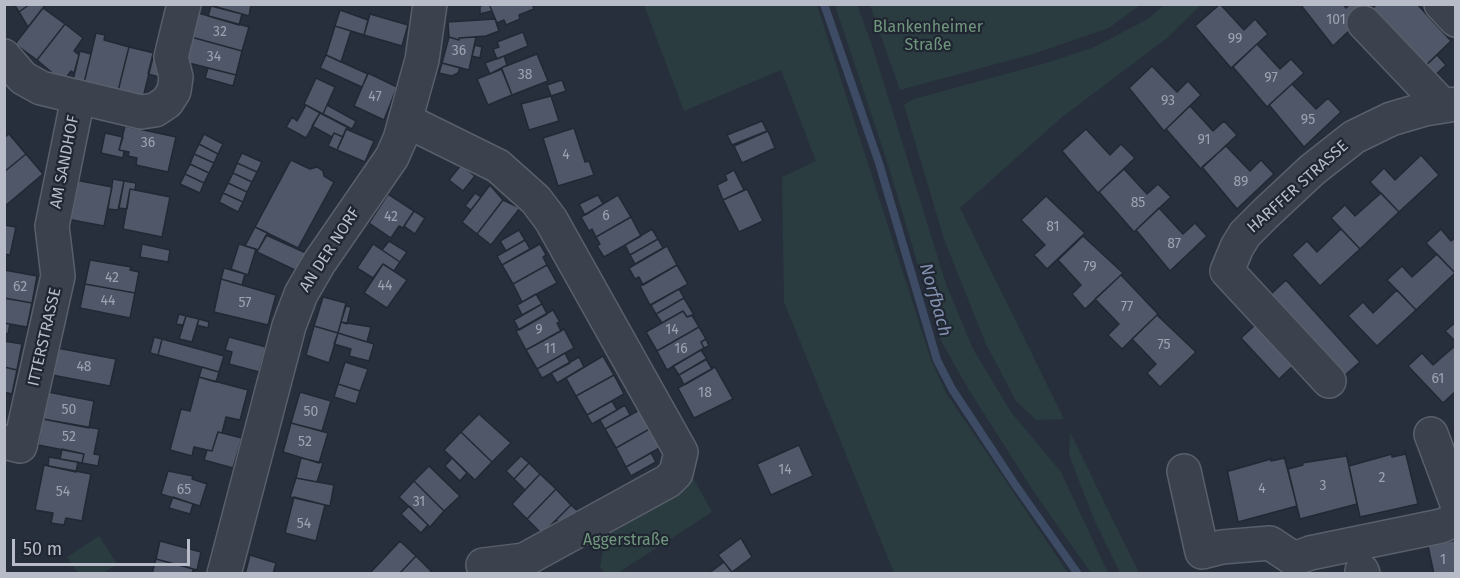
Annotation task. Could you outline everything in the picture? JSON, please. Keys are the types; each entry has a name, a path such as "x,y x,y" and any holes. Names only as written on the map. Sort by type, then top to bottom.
{"street":[{"name":"AM SANDHOF","path":"4,57 23,78 33,84 78,98 141,112 155,110 167,102 176,84 171,57 184,4"},
{"name":"AN DER NORF","path":"224,573 289,327 301,294 319,262 392,157 407,121 422,60 430,4"},
{"path":"1441,4 1455,20"},
{"path":"1364,23 1449,105"},
{"name":"AM SANDHOF","path":"52,226 78,98"},
{"name":"HARFFER STRASSE","path":"1329,381 1227,271 1245,234 1312,170 1354,137 1391,119 1449,105"},
{"path":"407,121 498,166 536,200 551,220 681,452 676,473 668,481 524,560 483,565"},
{"name":"ITTERSTRASSE","path":"14,451 58,276 52,226"},
{"path":"1431,434 1455,501"},
{"path":"1184,471 1202,552 1222,547 1270,543 1294,566 1310,553 1441,526 1455,520"}],"green space":[{"name":"Blankenheimer Straße","path":"870,4 1140,5 1109,28 1033,54 900,90"},
{"path":"644,5 817,5 931,360 946,393 1068,573 894,573 784,302 782,177 816,161 781,70 684,111"},
{"path":"835,5 857,5 872,45 946,284 973,349 1011,412 1061,472 1108,573 1091,573 1032,489 969,390 940,339 890,171"},
{"path":"1164,5 1201,5 1167,38 1061,118 960,208 1064,419 1036,420 1016,401 986,344 944,239 904,105 914,99 1092,48 1148,19"},
{"path":"1070,432 1139,573 1120,573 1093,517 1069,454"},
{"name":"Aggerstraße","path":"692,476 712,512 618,573 605,573 600,567 603,551 593,532"},
{"path":"99,536 117,564 103,573 78,573 67,557"}],"building":[{"path":"14,4 30,4 19,12"},
{"path":"30,4 46,4 28,27 19,12"},
{"path":"218,4 251,5 249,16 217,7"},
{"path":"489,4 532,4 534,9 519,15 520,19 506,25 504,20 497,23"},
{"path":"489,4 492,11 480,14 480,6"},
{"path":"1220,4 1244,30 1255,19 1268,34 1231,68 1195,26"},
{"path":"1300,4 1343,4 1346,8 1350,4 1362,4 1369,12 1333,46"},
{"path":"1377,4 1417,4 1451,41 1422,69 1369,12"},
{"path":"211,6 242,14 239,25 208,16"},
{"path":"43,8 65,24 37,60 15,44"},
{"path":"340,10 368,20 364,35 335,26"},
{"path":"198,13 249,27 242,51 191,37"},
{"path":"370,14 408,25 402,46 364,35"},
{"path":"495,19 499,31 486,36 459,38 459,40 449,37 448,22"},
{"path":"65,24 83,38 74,51 79,55 74,73 71,71 63,82 37,60"},
{"path":"335,26 351,31 341,62 326,55"},
{"path":"523,32 528,46 497,59 493,49 499,47 497,42"},
{"path":"96,33 105,35 104,40 129,47 118,91 84,83"},
{"path":"191,37 242,51 236,75 185,62"},
{"path":"449,37 459,40 459,38 476,37 469,70 442,63"},
{"path":"1257,44 1280,69 1291,59 1304,73 1267,107 1233,67"},
{"path":"475,45 482,47 480,58 472,56"},
{"path":"155,46 166,48 159,77 148,74"},
{"path":"129,47 154,53 143,98 118,91"},
{"path":"80,51 91,54 84,83 73,80"},
{"path":"537,54 548,81 512,95 501,68"},
{"path":"326,55 368,74 362,87 320,68"},
{"path":"1437,55 1446,65 1431,79 1422,69"},
{"path":"504,56 507,65 490,74 485,63"},
{"path":"442,63 460,68 458,73 452,76 439,73"},
{"path":"1152,66 1177,92 1188,81 1201,95 1164,131 1129,88"},
{"path":"208,68 236,75 233,86 205,78"},
{"path":"502,69 512,95 488,105 477,79"},
{"path":"368,73 397,87 384,120 354,106"},
{"path":"316,78 335,87 323,114 304,104"},
{"path":"562,80 566,91 551,96 547,85"},
{"path":"1292,84 1316,109 1328,98 1341,112 1304,147 1269,105"},
{"path":"551,96 559,121 529,130 521,104"},
{"path":"306,105 320,113 306,138 286,127 292,117 297,121"},
{"path":"327,105 356,121 352,129 323,114"},
{"path":"1190,106 1213,131 1224,121 1237,135 1201,169 1166,129"},
{"path":"320,113 347,127 343,137 334,133 332,137 312,126"},
{"path":"762,121 767,131 732,145 727,135"},
{"path":"125,126 176,137 168,172 136,165 137,158 128,156 129,152 119,150"},
{"path":"574,128 585,162 589,161 594,175 558,186 543,138"},
{"path":"346,129 374,141 365,162 337,150"},
{"path":"1086,129 1110,155 1121,144 1135,158 1098,193 1062,151"},
{"path":"768,131 775,148 742,163 734,146"},
{"path":"105,133 123,137 119,150 124,151 123,158 101,153"},
{"path":"334,133 343,137 337,150 328,146"},
{"path":"9,134 26,154 4,172 4,138"},
{"path":"204,134 223,144 218,154 199,144"},
{"path":"199,144 218,154 214,163 194,154"},
{"path":"1226,146 1250,171 1261,160 1274,174 1237,209 1202,167"},
{"path":"242,153 262,162 257,172 237,163"},
{"path":"26,154 43,174 5,206 4,172"},
{"path":"194,154 214,163 209,173 190,164"},
{"path":"1421,155 1439,175 1399,212 1370,182 1384,168 1395,180"},
{"path":"291,160 310,169 317,167 323,171 324,176 334,182 298,248 255,227"},
{"path":"237,163 257,172 252,182 233,173"},
{"path":"190,164 209,173 204,183 185,174"},
{"path":"461,165 475,176 463,191 449,180"},
{"path":"1124,169 1147,194 1158,184 1171,197 1134,232 1099,192"},
{"path":"734,170 744,190 723,200 717,185 727,180 725,175"},
{"path":"233,173 252,182 247,192 228,183"},
{"path":"185,174 204,183 200,193 180,184"},
{"path":"113,179 124,181 118,210 108,209"},
{"path":"75,180 112,187 104,226 67,219"},
{"path":"124,181 136,183 135,190 130,189 127,209 119,208"},
{"path":"228,183 247,192 243,202 223,193"},
{"path":"490,185 503,200 477,234 462,222"},
{"path":"130,189 170,197 162,237 123,229"},
{"path":"747,189 763,221 739,232 723,200"},
{"path":"223,193 243,202 238,212 219,202"},
{"path":"475,193 481,197 471,210 465,206"},
{"path":"1381,193 1399,212 1360,249 1331,218 1345,205 1355,216"},
{"path":"388,194 414,211 403,228 399,226 391,238 369,223"},
{"path":"598,195 603,204 585,215 579,204"},
{"path":"618,195 631,217 596,237 592,229 589,231 581,217"},
{"path":"1046,196 1085,233 1047,269 1034,255 1045,245 1021,220"},
{"path":"503,200 520,208 491,245 477,234"},
{"path":"1159,208 1183,234 1195,223 1207,236 1170,271 1136,230"},
{"path":"414,211 425,218 415,234 404,226"},
{"path":"631,217 641,236 604,257 597,246 600,244 596,237"},
{"path":"4,225 16,227 10,255 4,254"},
{"path":"255,227 268,233 258,250 245,246"},
{"path":"652,229 658,239 630,255 625,245"},
{"path":"1341,229 1360,249 1320,286 1292,255 1307,241 1317,252"},
{"path":"1441,229 1451,241 1456,237 1455,273 1426,243"},
{"path":"519,230 525,240 506,251 500,241"},
{"path":"266,235 306,253 297,271 257,252"},
{"path":"1083,236 1123,273 1085,309 1072,294 1081,285 1058,260"},
{"path":"658,239 663,248 635,264 630,255"},
{"path":"525,240 530,249 502,265 497,256"},
{"path":"389,241 407,252 400,262 382,250"},
{"path":"142,244 170,250 168,262 140,257"},
{"path":"239,244 256,249 248,275 231,269"},
{"path":"373,244 400,262 394,271 383,264 373,278 357,268"},
{"path":"540,244 546,255 543,257 547,265 513,284 502,265"},
{"path":"667,246 677,265 643,285 639,277 635,279 629,268"},
{"path":"1437,254 1455,273 1416,310 1387,280 1402,266 1412,277"},
{"path":"90,260 131,267 130,270 139,272 135,293 85,284"},
{"path":"383,264 407,280 387,308 364,293"},
{"path":"547,265 557,283 522,302 513,284"},
{"path":"677,265 688,284 650,305 640,286"},
{"path":"224,268 245,274 242,285 221,279"},
{"path":"4,270 37,276 32,303 4,298"},
{"path":"1121,275 1158,314 1122,349 1108,335 1119,324 1095,299"},
{"path":"221,279 276,295 268,325 214,312"},
{"path":"1286,280 1360,362 1344,376 1270,295"},
{"path":"85,284 135,293 130,318 80,308"},
{"path":"679,289 684,298 656,314 651,305"},
{"path":"1397,290 1416,310 1377,346 1348,316 1363,302 1373,313"},
{"path":"536,294 542,304 522,315 517,305"},
{"path":"323,297 346,303 338,333 314,326"},
{"path":"4,298 32,303 27,327 4,323"},
{"path":"684,298 694,315 687,317 683,311 662,323 656,314"},
{"path":"542,304 547,314 519,330 514,320"},
{"path":"346,306 351,307 347,324 341,322"},
{"path":"553,310 560,322 557,323 561,331 526,350 516,331"},
{"path":"683,311 687,317 692,315 699,327 657,351 646,332"},
{"path":"179,314 186,316 183,325 176,324"},
{"path":"1157,315 1196,352 1160,387 1147,373 1156,364 1132,339"},
{"path":"186,316 199,319 192,342 179,339"},
{"path":"199,319 209,322 208,328 197,325"},
{"path":"341,322 371,327 367,342 338,333"},
{"path":"1456,322 1456,342 1445,331"},
{"path":"4,323 10,324 8,334 4,333"},
{"path":"1256,324 1294,365 1279,379 1241,338"},
{"path":"314,326 338,333 329,363 306,355"},
{"path":"699,327 706,339 701,342 704,348 667,370 657,351"},
{"path":"564,329 574,348 537,369 526,350"},
{"path":"338,333 374,344 369,361 349,356 351,349 334,344"},
{"path":"154,337 162,339 158,355 150,353"},
{"path":"229,337 266,347 259,372 229,364 232,352 225,350"},
{"path":"162,339 224,356 219,372 158,355"},
{"path":"706,339 709,346 704,348 701,342"},
{"path":"4,341 22,344 17,370 4,367"},
{"path":"1456,345 1456,391 1443,403 1408,366 1422,353 1433,365"},
{"path":"57,348 116,359 110,386 52,375"},
{"path":"701,350 707,359 679,375 673,366"},
{"path":"565,353 570,363 542,378 537,369"},
{"path":"603,356 614,375 576,396 566,378"},
{"path":"579,357 584,367 557,383 551,373"},
{"path":"706,359 712,369 684,385 679,375"},
{"path":"345,362 368,369 360,391 338,384"},
{"path":"4,367 17,370 12,394 4,392"},
{"path":"202,367 219,372 216,382 199,377"},
{"path":"715,367 733,399 694,418 678,388"},
{"path":"614,375 624,394 587,415 576,396"},
{"path":"199,377 248,390 240,420 226,417 222,433 218,432 212,451 194,447 192,456 170,450 181,409 190,411"},
{"path":"338,384 360,391 356,404 334,397"},
{"path":"48,392 94,401 89,428 43,419"},
{"path":"300,392 331,401 322,431 291,423"},
{"path":"612,401 617,410 592,424 587,415"},
{"path":"625,405 630,415 605,429 600,420"},
{"path":"643,408 653,427 616,448 605,429"},
{"path":"479,414 511,443 492,462 461,432"},
{"path":"43,419 99,429 94,454 100,455 98,466 82,463 84,454 38,445"},
{"path":"291,423 328,433 319,463 283,452"},
{"path":"653,427 663,446 626,467 616,448"},
{"path":"218,432 242,438 233,468 204,460 207,450 212,451"},
{"path":"461,432 492,462 475,480 444,450"},
{"path":"799,445 813,476 771,495 757,464"},
{"path":"62,449 84,454 82,463 60,459"},
{"path":"651,453 656,462 631,476 626,467"},
{"path":"1346,453 1357,504 1300,519 1288,469 1303,465 1302,463 1346,456"},
{"path":"1392,454 1392,457 1406,454 1418,504 1360,517 1349,466"},
{"path":"521,456 529,463 514,479 506,471"},
{"path":"49,457 78,462 76,472 48,466"},
{"path":"301,458 323,463 317,482 296,478"},
{"path":"452,458 467,473 460,481 445,466"},
{"path":"1285,458 1297,506 1238,522 1227,469 1229,471 1271,459 1271,461"},
{"path":"529,463 540,474 525,490 514,479"},
{"path":"44,465 91,474 82,521 66,518 64,525 51,523 53,513 35,510"},
{"path":"429,466 460,496 444,511 414,481"},
{"path":"168,471 193,476 192,479 207,484 200,506 161,494"},
{"path":"540,474 556,489 527,519 512,504"},
{"path":"296,478 334,485 330,506 290,497"},
{"path":"414,481 444,511 430,527 399,497"},
{"path":"556,489 571,505 542,534 527,519"},
{"path":"173,497 193,504 190,514 169,508"},
{"path":"294,497 325,505 316,541 285,533"},
{"path":"571,505 579,512 564,527 556,520"},
{"path":"409,506 428,525 421,533 401,514"},
{"path":"741,538 752,557 732,572 718,555"},
{"path":"1456,540 1456,574 1434,574 1428,546"},
{"path":"160,541 201,552 197,570 156,559"},
{"path":"400,541 416,556 399,574 373,574 371,572"},
{"path":"250,555 276,563 273,574 245,574"},
{"path":"416,556 431,571 429,574 399,574"},
{"path":"156,559 197,570 193,570 192,574 152,574"},
{"path":"724,562 733,574 708,574"}],"waterway":[{"name":"Norfbach","path":"824,4 879,163 937,360 952,389 1078,574"}]}
